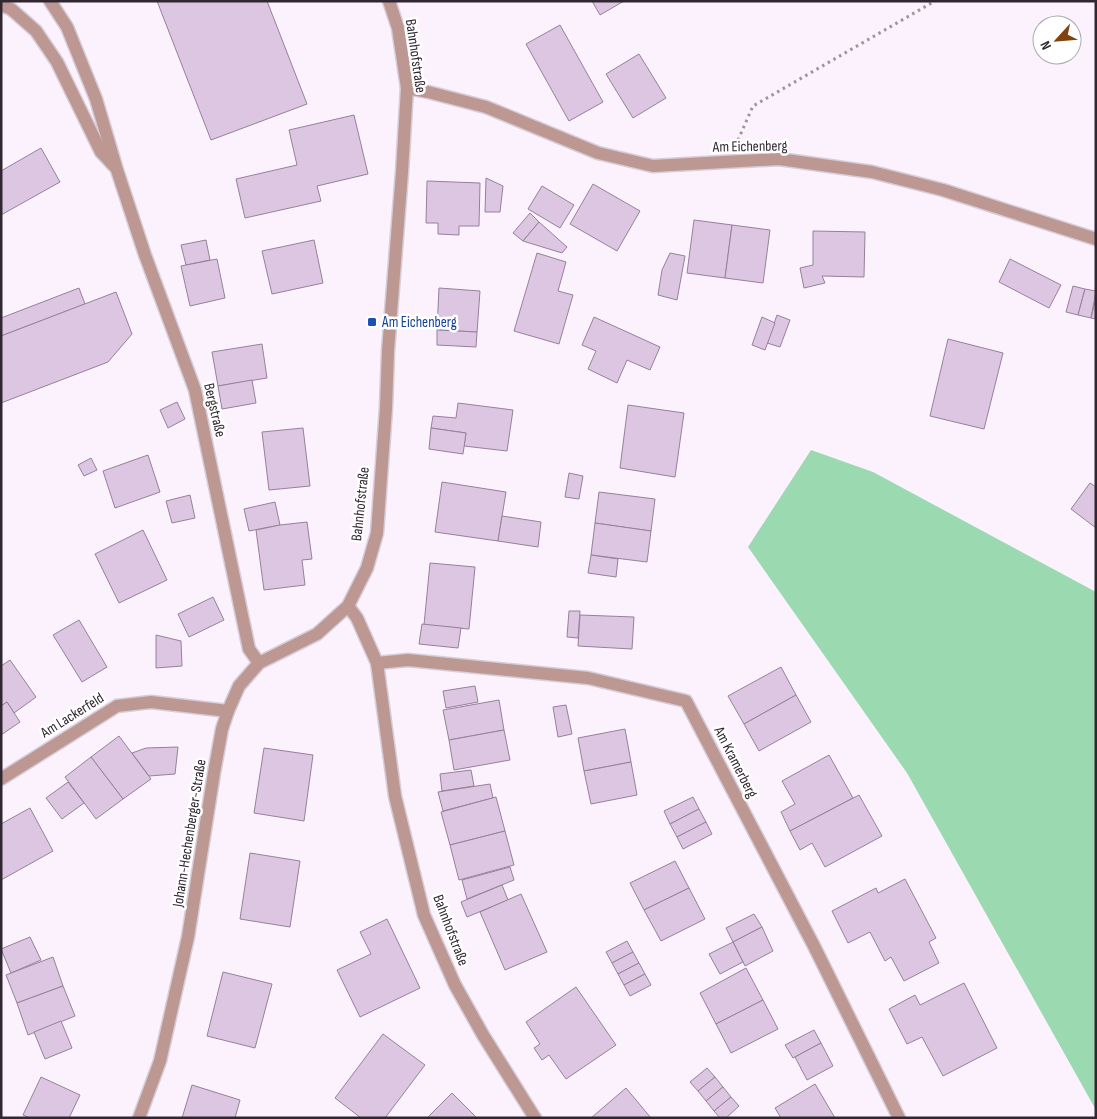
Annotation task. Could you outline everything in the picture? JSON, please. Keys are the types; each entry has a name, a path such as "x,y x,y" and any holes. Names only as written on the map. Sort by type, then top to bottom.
{"street":[{"name":"Bergstraße","path":"50,1 67,27 96,98 145,255 195,390 249,649 259,663"},
{"name":"Bahnhofstraße","path":"389,1 398,28 406,88 402,172 388,351 377,533 367,568 348,606 357,618 377,663 395,796 424,915 455,985 535,1118"},
{"name":"Bergstraße","path":"1,5 11,9 36,31 57,62 101,152 117,170"},
{"name":"Am Eichenberg","path":"406,88 486,107 598,153 652,166 779,159 872,172 943,190 1096,239"},
{"name":"Johann-Hechenberger-Straße","path":"140,1118 160,1061 188,937 214,773 222,729 228,711 239,686 259,663 317,634 348,606"},
{"name":"Am Kramerberg","path":"377,663 408,660 588,678 686,701 815,948 899,1118"},
{"name":"Am Lackerfeld","path":"1,779 117,706 150,702 228,711"}],"path":[{"path":"729,162 753,106 935,1"}],"green space":[{"path":"811,450 873,472 1096,592 1096,1110 907,773 748,547"}],"building":[{"path":"157,1 267,1 307,104 211,140"},
{"path":"592,1 624,1 600,15"},
{"path":"560,25 603,102 569,121 526,44"},
{"path":"639,54 666,98 633,118 606,74"},
{"path":"354,115 368,174 317,186 321,201 245,218 236,179 297,165 289,130"},
{"path":"41,148 60,182 1,215 1,171"},
{"path":"486,178 503,186 500,212 485,212"},
{"path":"427,181 480,183 479,226 459,226 459,235 438,234 438,223 426,223"},
{"path":"593,184 640,211 617,251 570,224"},
{"path":"542,186 574,205 560,228 528,209"},
{"path":"530,213 539,222 523,241 513,233"},
{"path":"694,220 732,225 725,278 687,273"},
{"path":"539,222 567,247 562,253 523,241"},
{"path":"732,225 770,230 763,283 725,278"},
{"path":"813,231 865,232 864,277 822,276 825,283 804,288 800,268 813,265"},
{"path":"206,240 210,260 186,265 181,245"},
{"path":"314,240 323,283 272,294 262,251"},
{"path":"537,253 566,262 558,291 573,295 559,344 514,331"},
{"path":"670,253 685,256 677,300 658,295 662,270"},
{"path":"217,259 225,298 190,306 181,266"},
{"path":"1010,259 1061,285 1049,308 999,282"},
{"path":"1073,286 1085,289 1078,315 1066,312"},
{"path":"79,288 85,304 1,336 1,318"},
{"path":"439,288 480,291 477,332 437,330"},
{"path":"1085,289 1096,291 1091,318 1078,315"},
{"path":"116,292 132,334 108,362 1,403 1,336"},
{"path":"1096,298 1096,319 1091,318"},
{"path":"777,315 790,320 780,347 767,343"},
{"path":"594,317 660,347 650,370 627,360 617,383 588,369 596,351 582,345"},
{"path":"762,317 775,323 765,350 752,345"},
{"path":"437,330 477,332 476,347 437,345"},
{"path":"948,339 1003,353 984,429 930,416"},
{"path":"262,344 267,378 218,386 212,352"},
{"path":"252,380 256,403 222,409 218,386"},
{"path":"177,402 185,419 168,428 160,410"},
{"path":"458,403 513,410 507,451 464,446 466,433 431,428 433,416 456,418"},
{"path":"628,405 684,413 675,477 620,468"},
{"path":"303,428 310,486 269,490 262,432"},
{"path":"431,428 466,433 463,454 429,449"},
{"path":"148,455 160,492 115,508 103,471"},
{"path":"91,458 97,470 84,476 78,465"},
{"path":"569,473 583,476 579,499 565,497"},
{"path":"442,482 506,492 498,541 435,532"},
{"path":"1090,483 1096,487 1096,528 1071,509"},
{"path":"599,492 655,499 651,531 595,523"},
{"path":"190,495 195,518 172,523 166,501"},
{"path":"275,502 280,525 249,531 244,509"},
{"path":"502,516 541,522 538,547 498,541"},
{"path":"307,522 312,559 302,560 305,585 264,590 256,530"},
{"path":"595,523 651,531 647,562 591,555"},
{"path":"143,530 167,580 119,603 95,554"},
{"path":"591,555 618,559 616,577 588,573"},
{"path":"430,563 475,567 469,629 424,625"},
{"path":"213,597 224,620 189,637 178,614"},
{"path":"569,611 580,611 578,638 567,637"},
{"path":"580,615 634,617 632,649 578,646"},
{"path":"79,620 107,667 82,682 53,635"},
{"path":"422,624 461,628 458,648 419,644"},
{"path":"156,635 181,641 182,666 156,668"},
{"path":"10,660 36,697 14,713 7,702 1,706 1,666"},
{"path":"781,667 796,695 744,724 728,696"},
{"path":"475,686 478,702 446,708 443,691"},
{"path":"796,695 811,722 759,751 744,724"},
{"path":"499,700 504,730 449,740 443,710"},
{"path":"7,702 20,722 1,735 1,706"},
{"path":"566,705 572,734 558,737 553,707"},
{"path":"625,729 631,762 584,771 578,738"},
{"path":"504,730 510,760 454,770 449,740"},
{"path":"119,736 151,779 123,799 91,757"},
{"path":"178,747 175,774 149,776 132,753 146,748"},
{"path":"264,748 313,755 304,821 254,813"},
{"path":"829,755 853,798 790,831 781,812 795,804 782,781"},
{"path":"91,757 123,799 96,819 65,777"},
{"path":"631,762 637,795 591,804 584,771"},
{"path":"471,770 474,786 442,791 440,774"},
{"path":"68,782 84,803 62,819 46,798"},
{"path":"490,784 493,798 443,811 438,792"},
{"path":"859,795 882,836 825,867 812,843 800,850 790,831"},
{"path":"496,797 505,831 450,845 441,812"},
{"path":"693,797 699,809 670,824 664,811"},
{"path":"30,808 53,851 1,880 1,824"},
{"path":"699,809 706,822 677,837 670,824"},
{"path":"706,822 712,834 683,849 677,837"},
{"path":"505,831 514,865 459,880 450,845"},
{"path":"250,853 300,861 290,927 240,919"},
{"path":"675,861 689,888 644,910 630,883"},
{"path":"510,867 514,880 467,899 462,880"},
{"path":"905,879 936,938 929,942 939,963 904,981 891,957 885,961 870,932 848,943 832,911 876,888 878,893"},
{"path":"502,885 508,900 467,917 461,902"},
{"path":"689,888 705,919 661,941 644,910"},
{"path":"521,894 547,952 505,970 480,912"},
{"path":"754,914 762,927 733,942 726,928"},
{"path":"387,919 420,988 360,1017 337,970 371,954 360,932"},
{"path":"762,927 773,951 745,966 733,942"},
{"path":"30,937 41,960 11,973 1,949"},
{"path":"627,941 633,952 612,963 606,952"},
{"path":"733,942 743,962 720,974 709,954"},
{"path":"633,952 639,963 618,974 612,963"},
{"path":"53,957 63,986 17,1003 6,975"},
{"path":"639,963 645,974 624,985 618,974"},
{"path":"746,968 763,1000 716,1024 700,993"},
{"path":"223,972 272,984 255,1048 207,1036"},
{"path":"645,974 651,985 630,996 624,985"},
{"path":"964,983 997,1048 943,1076 922,1037 907,1044 889,1009 915,995 920,1005"},
{"path":"63,986 75,1016 28,1035 17,1003"},
{"path":"576,987 616,1045 566,1079 549,1055 542,1060 534,1048 540,1044 526,1022"},
{"path":"763,1000 778,1029 731,1053 716,1024"},
{"path":"61,1021 72,1048 45,1059 34,1032"},
{"path":"814,1030 821,1043 793,1058 785,1045"},
{"path":"383,1034 425,1065 385,1118 361,1118 335,1098"},
{"path":"821,1043 833,1066 807,1080 795,1057"},
{"path":"707,1068 715,1077 698,1091 690,1082"},
{"path":"41,1077 80,1095 69,1118 30,1118 23,1115"},
{"path":"715,1077 723,1087 706,1101 698,1091"},
{"path":"815,1084 835,1118 781,1118 775,1108"},
{"path":"192,1085 240,1100 235,1118 182,1118"},
{"path":"723,1087 731,1097 714,1111 706,1101"},
{"path":"626,1088 651,1118 591,1118"},
{"path":"452,1093 477,1118 427,1118"},
{"path":"731,1097 739,1106 726,1118 720,1118 714,1111"}],"place":[{"name":"Am Eichenberg","path":"372,322"}]}
